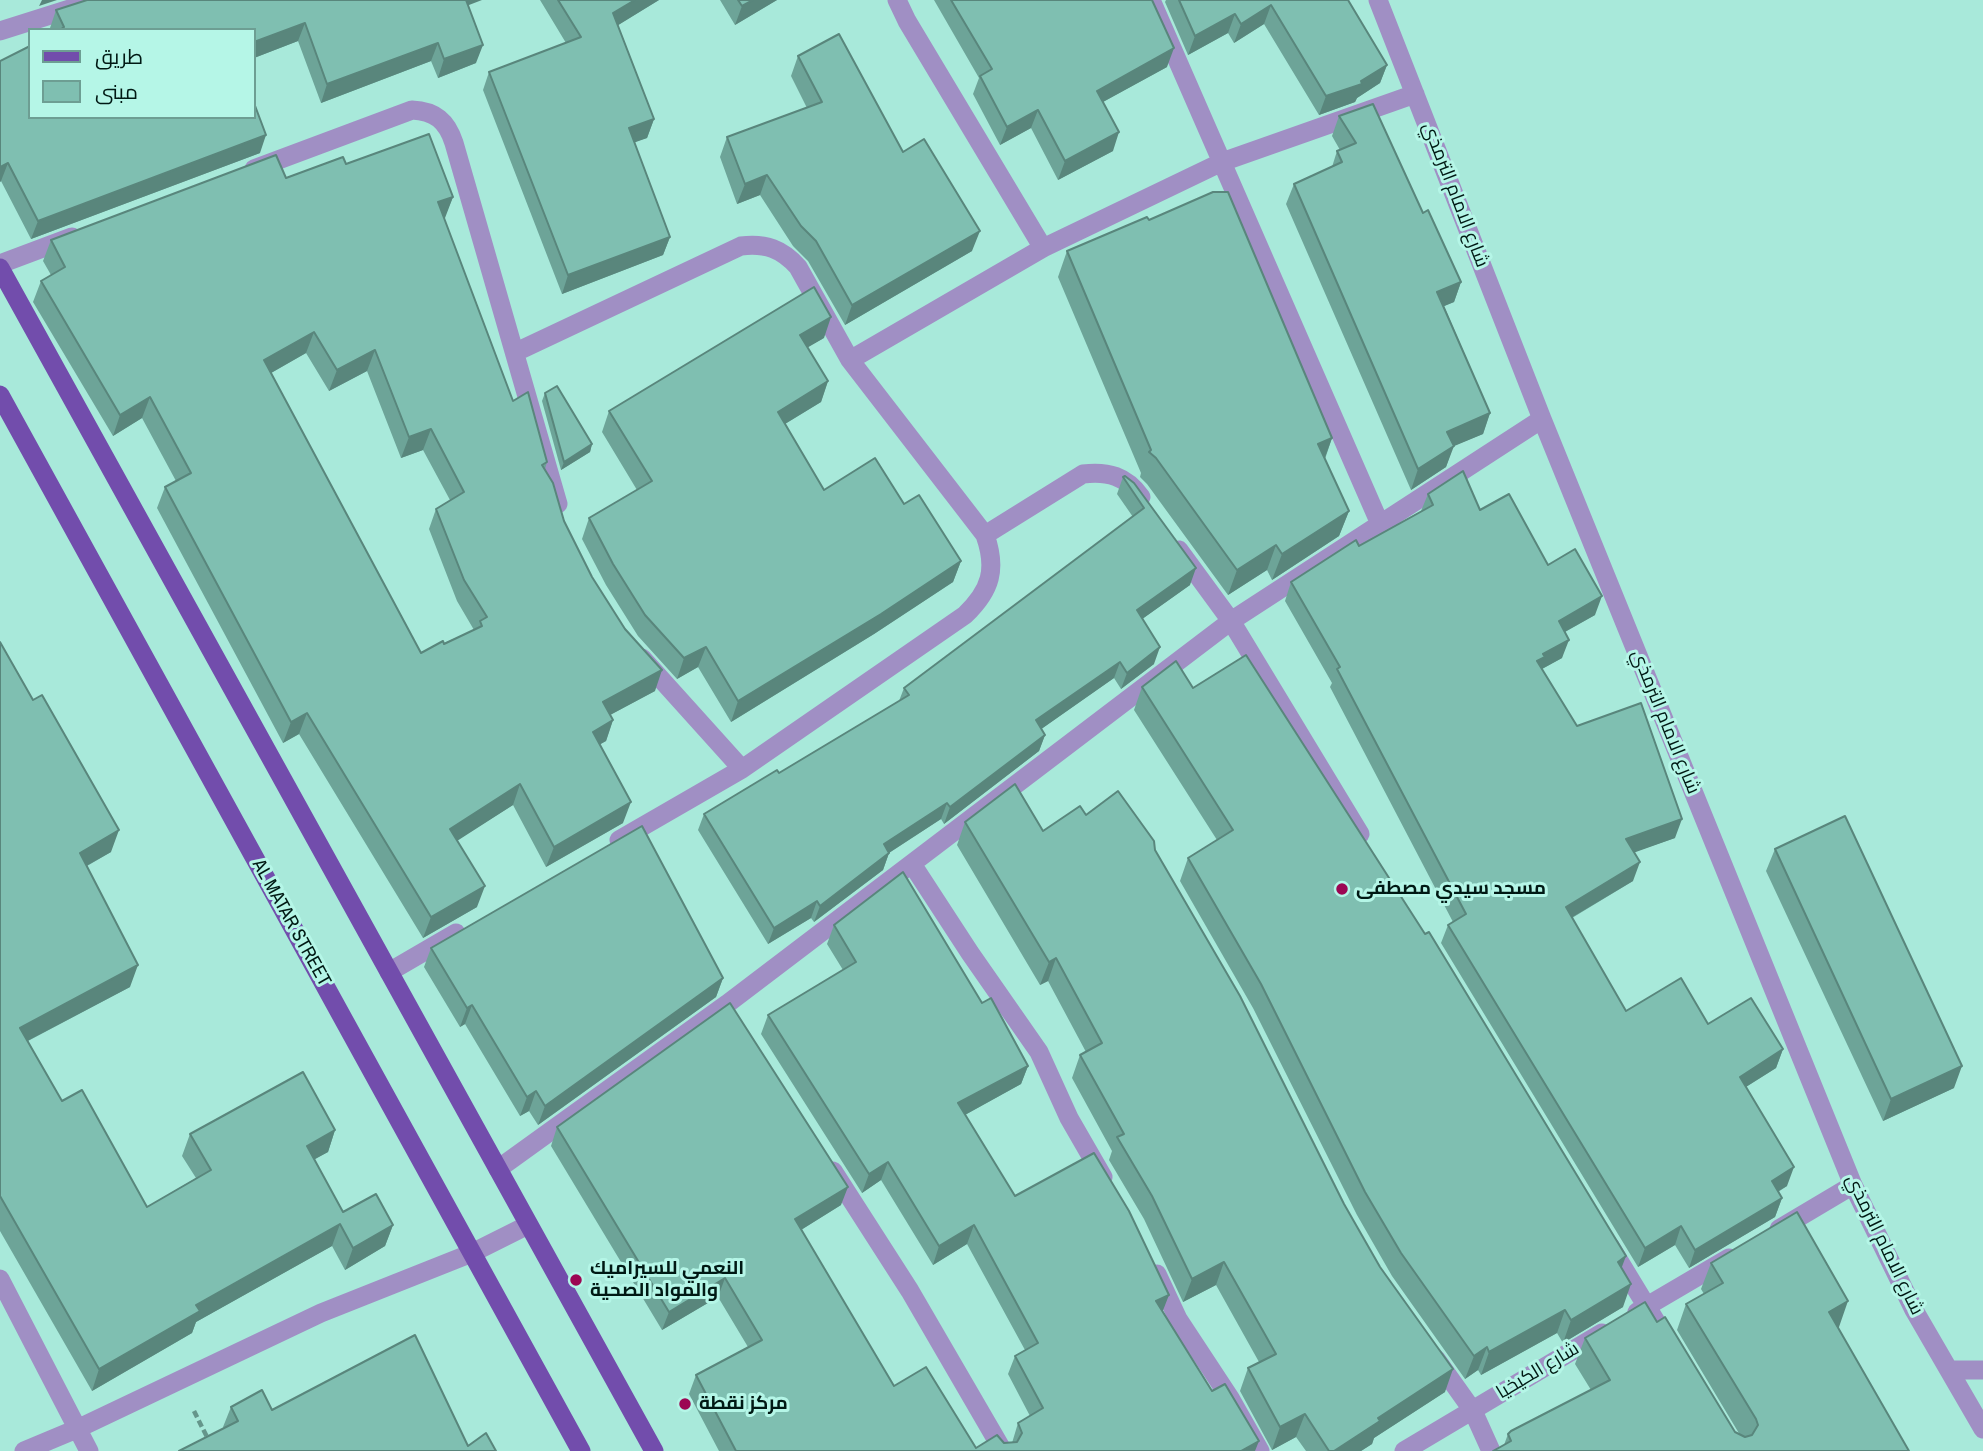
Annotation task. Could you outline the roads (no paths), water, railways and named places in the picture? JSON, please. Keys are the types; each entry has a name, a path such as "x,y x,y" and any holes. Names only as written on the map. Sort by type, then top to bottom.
{"main road":[{"path":"0,266 654,1451"},
{"name":"AL MATAR STREET","path":"0,395 581,1451"}],"street":[{"path":"0,31 98,0"},
{"path":"897,0 1043,248"},
{"path":"1151,0 1380,523"},
{"name":"شارع الامام الترمذي","path":"1378,0 1542,419 1853,1185 1914,1310 1983,1429"},
{"path":"849,360 1043,248 1222,162 1415,94"},
{"path":"233,177 412,110 435,115 444,122 451,132 563,524"},
{"path":"0,266 90,230"},
{"path":"516,352 741,246 757,244 773,248 788,256 798,267 849,360 985,535 991,552 987,587 978,602 965,615 742,769 601,850"},
{"path":"498,1169 731,1010 912,864 1231,621 1542,419"},
{"path":"985,535 1070,481 1083,474 1098,472 1113,474 1126,481 1152,513"},
{"path":"1168,534 1231,621 1367,846"},
{"path":"628,643 742,769"},
{"path":"912,864 1039,1052 1069,1118 1111,1189"},
{"path":"389,972 472,925"},
{"path":"822,1153 910,1291 1003,1451"},
{"name":"شارع الكيخيا","path":"1404,1451 1853,1185"},
{"path":"24,1451 79,1428 321,1313 472,1254 528,1225"},
{"path":"1603,1236 1667,1340"},
{"path":"1150,1259 1178,1319 1230,1398 1259,1451"},
{"path":"0,1279 89,1451"},
{"path":"1427,1347 1473,1411 1491,1451"},
{"path":"1949,1370 1983,1370"}],"place":[{"name":"مسجد سيدي مصطفى","path":"1342,889"},
{"name":"النعمي للسيراميك والمواد الصحية","path":"576,1280"},
{"name":"مركز نقطة","path":"685,1404"}]}
